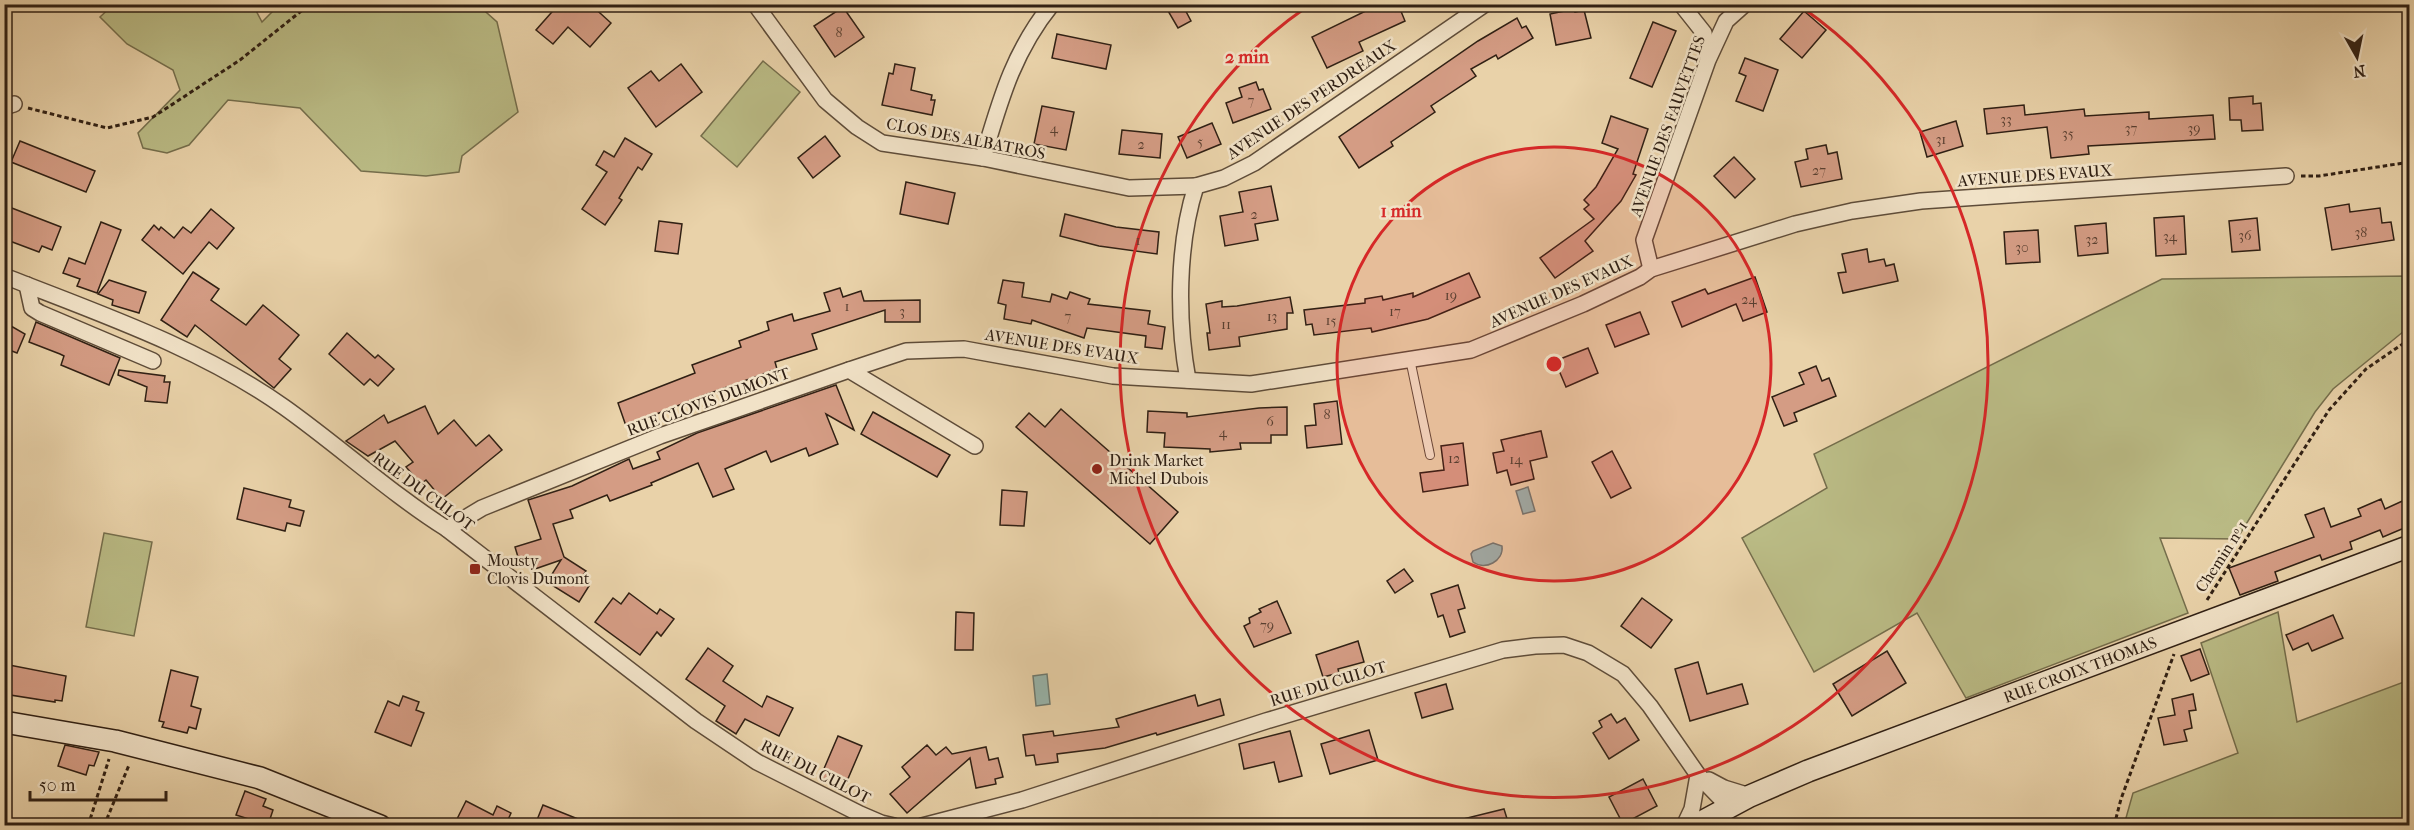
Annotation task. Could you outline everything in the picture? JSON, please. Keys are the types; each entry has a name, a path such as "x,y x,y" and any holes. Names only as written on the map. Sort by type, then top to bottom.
{"street":[{"name":"CLOS DES ALBATROS","path":"755,4 825,100 857,127 882,143 983,158 1129,188 1196,186"},
{"path":"983,158 1006,81 1030,36 1052,4"},
{"name":"AVENUE DES PERDREAUX","path":"1196,186 1224,178 1254,163 1485,4"},
{"path":"1681,4 1704,33 1708,60"},
{"name":"AVENUE DES FAUVETTES","path":"1651,269 1644,240 1708,60 1726,21 1745,4"},
{"name":"AVENUE DES EVAUX","path":"849,370 906,351 964,349 1113,376 1251,384 1471,350 1592,300 1640,277 1651,269 1795,224 1875,208 1921,201 2286,177"},
{"path":"1188,380 1181,342 1181,297 1187,213 1196,186"},
{"name":"RUE DU CULOT","path":"4,276 189,351 282,406 696,721 757,762 860,814 880,823 894,825"},
{"path":"27,285 32,308 40,313 153,361"},
{"path":"849,370 975,446"},
{"name":"RUE CLOVIS DUMONT","path":"447,530 482,508 660,436 849,370"},
{"name":"RUE CROIX THOMAS","path":"1712,816 1750,796 1928,726 2149,643 2185,632 2409,546"},
{"name":"RUE DU CULOT","path":"922,825 1022,800 1266,721 1503,650 1564,645 1588,652 1623,674 1650,706 1698,775 1712,816"},
{"path":"4,722 163,751 260,778 380,825"},
{"path":"1684,825 1692,809 1698,775 1724,788 1750,796"}],"lane":[{"path":"1410,359 1430,454"}],"path":[{"path":"9,106 107,128 153,117 240,60 310,4"},
{"path":"2286,177 2319,176 2409,162"},
{"name":"Chemin nᵒ 1","path":"2202,607 2329,410 2366,369 2409,339"},
{"path":"2114,825 2121,799 2169,665 2185,632"},
{"path":"88,825 115,741"},
{"path":"104,825 129,765"}],"green space":[{"path":"114,4 253,5 262,22 279,5 478,5 497,22 518,112 462,156 459,172 426,176 361,171 300,108 228,100 189,145 167,153 143,148 138,133 180,90 173,70 127,44 100,17"},
{"path":"763,61 800,92 737,167 701,136"},
{"path":"2409,276 2409,327 2333,389 2315,412 2237,539 2160,538 2188,613 1966,698 1917,613 1814,672 1742,538 1827,488 1814,454 2162,279"},
{"path":"104,533 152,542 134,636 86,627"},
{"path":"2278,612 2297,722 2409,680 2409,825 2124,825 2133,793 2238,753 2201,643"}],"water":[{"path":"1528,487 1535,511 1523,514 1516,491"},
{"path":"1493,543 1502,546 1497,560 1488,565 1478,565 1473,562 1471,554 1473,551"},
{"path":"1047,674 1050,704 1036,706 1033,676"}],"building":[{"path":"559,4 590,4 611,23 590,47 568,27 553,44 536,30"},
{"path":"1164,4 1182,4 1191,21 1178,28"},
{"path":"1380,4 1398,4 1405,21 1359,42 1363,51 1327,68 1312,37"},
{"path":"843,7 864,37 835,57 814,26"},
{"path":"1574,9 1575,12 1584,10 1591,38 1556,45 1550,14"},
{"path":"1804,11 1826,30 1802,58 1780,39"},
{"path":"1517,18 1522,28 1526,26 1533,38 1498,59 1496,55 1471,69 1476,76 1431,106 1435,112 1391,142 1393,146 1359,168 1339,137 1478,41"},
{"path":"1653,22 1676,31 1652,87 1630,78"},
{"path":"1057,34 1111,45 1106,69 1052,58"},
{"path":"1745,58 1778,70 1763,111 1736,101 1746,76 1739,73"},
{"path":"681,64 702,92 656,127 628,88 651,71 659,81"},
{"path":"895,64 915,68 911,90 932,95 931,100 935,100 932,115 882,105 889,73 893,74"},
{"path":"1256,82 1259,90 1263,89 1271,109 1233,123 1226,103 1242,97 1239,88"},
{"path":"2253,96 2253,104 2261,103 2263,130 2242,131 2241,120 2230,120 2229,98"},
{"path":"2024,105 2025,115 2084,109 2085,116 2149,112 2149,119 2213,115 2215,139 2088,146 2089,154 2051,158 2047,127 1987,134 1984,109"},
{"path":"1042,106 1074,112 1066,150 1034,144"},
{"path":"1611,116 1648,129 1633,174 1636,175 1621,201 1585,241 1593,251 1555,278 1540,258 1594,219 1584,209 1589,205 1584,200 1596,187 1618,149 1602,143"},
{"path":"1956,121 1963,146 1927,157 1920,132"},
{"path":"1212,123 1221,144 1187,158 1178,137"},
{"path":"1122,130 1162,134 1160,158 1119,154"},
{"path":"825,136 840,156 813,178 798,158"},
{"path":"625,138 652,154 642,170 638,167 619,198 622,200 605,225 582,209 607,172 596,165 604,151 614,157"},
{"path":"20,141 95,171 86,192 11,162"},
{"path":"1826,145 1828,154 1837,152 1842,179 1801,187 1795,162 1808,159 1806,149"},
{"path":"1734,157 1755,179 1735,198 1714,176"},
{"path":"906,182 955,193 948,224 900,214"},
{"path":"1271,186 1278,220 1255,224 1258,240 1225,246 1220,216 1243,212 1239,192"},
{"path":"2349,204 2350,212 2380,208 2382,223 2391,222 2394,240 2332,250 2325,208"},
{"path":"4,205 61,227 52,250 42,246 39,252 7,240 9,234 4,232"},
{"path":"211,209 234,228 217,249 209,242 183,274 142,240 154,225 159,230 161,227 174,238 183,227 191,233"},
{"path":"1065,214 1116,227 1159,232 1157,254 1099,246 1060,236"},
{"path":"2184,216 2186,254 2156,256 2154,218"},
{"path":"2257,218 2260,250 2232,252 2229,221"},
{"path":"659,221 682,224 678,254 655,251"},
{"path":"101,222 121,230 97,293 77,286 80,279 63,273 69,258 85,264"},
{"path":"2106,223 2108,253 2078,256 2075,226"},
{"path":"2038,230 2040,262 2006,264 2004,232"},
{"path":"1867,249 1869,262 1884,259 1886,266 1894,264 1898,281 1843,293 1838,273 1846,272 1842,254"},
{"path":"193,272 219,289 211,300 246,325 263,305 299,335 279,359 291,369 274,388 195,325 187,337 161,320"},
{"path":"1469,273 1480,297 1428,319 1372,332 1371,328 1314,335 1312,324 1306,325 1304,310 1365,303 1365,299 1382,296 1383,300 1413,293 1413,297"},
{"path":"1755,277 1767,312 1743,321 1736,304 1682,327 1672,302 1705,289 1708,294"},
{"path":"109,280 146,292 139,313 112,305 113,300 98,294"},
{"path":"1003,280 1024,283 1022,297 1050,302 1052,294 1067,299 1070,292 1090,299 1088,304 1150,311 1148,324 1165,327 1162,349 1145,347 1146,336 1087,328 1084,338 1032,320 1031,324 1004,319 1006,305 998,303"},
{"path":"840,288 843,297 861,291 864,301 920,300 920,322 885,322 885,310 812,334 817,349 775,362 777,369 626,426 618,403 695,373 692,365 741,347 739,341 769,330 767,322 792,314 794,321 830,311 824,293"},
{"path":"1290,297 1293,313 1287,313 1287,329 1239,337 1240,346 1209,350 1207,333 1210,333 1206,304 1222,301 1222,307 1237,306"},
{"path":"1640,312 1649,334 1615,347 1606,325"},
{"path":"4,322 25,334 17,353 4,348"},
{"path":"36,322 120,358 109,385 61,365 64,356 29,342"},
{"path":"347,333 375,358 378,355 394,369 378,386 370,379 364,385 329,354"},
{"path":"1588,348 1598,373 1566,387 1555,361"},
{"path":"1816,366 1822,381 1829,378 1836,396 1794,413 1797,421 1784,426 1772,397 1804,384 1799,373"},
{"path":"119,370 165,376 164,382 170,382 167,403 145,401 147,387 118,375"},
{"path":"836,385 854,430 826,414 838,444 809,456 806,448 771,462 766,451 725,469 734,489 713,497 698,463 651,483 652,485 610,501 607,495 570,510 573,518 553,524 564,557 586,571 580,580 589,586 579,602 547,582 561,560 532,570 530,565 521,567 515,547 541,539 528,500 572,486 629,459 633,469 660,459 657,452 697,433"},
{"path":"1337,401 1342,444 1307,448 1305,426 1316,425 1314,404"},
{"path":"425,406 438,434 454,420 476,446 489,435 502,450 442,499 426,480 421,484 406,467 413,462 395,441 368,456 346,441 384,415 388,423"},
{"path":"1287,407 1287,435 1271,435 1271,443 1240,443 1241,449 1210,452 1210,449 1164,447 1165,433 1147,432 1148,411 1187,413 1187,417"},
{"name":"Drink Market Michel Dubois","path":"1061,409 1178,512 1150,544 1016,427 1029,413 1045,427"},
{"path":"873,412 950,455 937,477 861,434"},
{"path":"1541,431 1547,457 1530,461 1534,479 1511,485 1507,470 1497,473 1493,453 1504,451 1501,440"},
{"path":"1463,443 1468,485 1423,492 1420,473 1444,470 1441,446"},
{"path":"1612,451 1631,488 1611,498 1592,462"},
{"path":"244,488 291,500 289,507 304,511 300,526 287,523 285,531 237,519"},
{"path":"1002,490 1027,492 1024,526 1000,525"},
{"path":"2409,498 2409,526 2383,537 2380,530 2350,542 2352,549 2322,560 2320,555 2275,572 2278,581 2240,595 2229,568 2314,537 2305,515 2324,508 2331,527 2361,516 2358,509 2381,499 2385,509"},
{"path":"1404,569 1413,581 1395,593 1387,581"},
{"path":"1458,585 1465,608 1458,610 1465,632 1450,637 1443,615 1438,617 1431,594"},
{"path":"629,593 657,614 660,609 674,619 661,636 657,632 640,655 595,622 613,598 621,604"},
{"path":"1642,598 1672,620 1651,648 1621,626"},
{"path":"1277,601 1291,633 1254,647 1244,626 1250,623 1249,618 1261,612 1259,609"},
{"path":"956,612 974,613 973,650 955,650"},
{"path":"2333,615 2343,638 2312,651 2308,643 2293,650 2286,635"},
{"path":"1358,641 1364,662 1338,669 1339,673 1323,677 1316,655"},
{"path":"708,648 733,666 723,681 762,707 767,696 793,708 779,736 745,719 736,734 716,721 725,706 686,679"},
{"path":"2200,649 2209,674 2191,681 2181,656"},
{"path":"1887,651 1906,683 1852,716 1833,684"},
{"path":"1698,662 1707,694 1742,684 1748,704 1690,721 1675,669"},
{"path":"4,664 66,676 62,701 55,700 55,702 4,694"},
{"path":"171,670 198,677 191,706 201,709 196,729 189,727 187,733 162,727 164,722 159,721"},
{"path":"1446,684 1453,709 1422,718 1415,693"},
{"path":"2193,694 2196,710 2189,711 2192,728 2184,730 2187,741 2164,745 2158,718 2175,715 2172,699"},
{"path":"1195,695 1198,706 1220,699 1224,715 1105,748 1057,754 1058,762 1036,765 1034,755 1026,756 1023,735 1053,731 1054,736 1119,727 1116,719"},
{"path":"403,696 419,702 416,710 424,713 411,746 375,732 388,701 399,706"},
{"path":"1611,714 1617,723 1625,718 1639,740 1609,759 1593,733 1602,727 1599,721"},
{"path":"1369,730 1378,760 1330,774 1321,744"},
{"path":"1290,731 1302,776 1279,782 1274,762 1244,769 1239,744"},
{"path":"838,736 862,746 844,788 820,778"},
{"path":"65,745 99,752 94,766 89,765 86,775 58,766"},
{"path":"927,745 936,755 946,747 952,754 986,747 989,760 998,758 1003,777 995,779 996,784 976,788 970,758 907,813 890,794 910,777 902,767"},
{"path":"1643,779 1657,806 1623,824 1609,797"},
{"path":"245,791 266,799 263,806 273,810 268,825 236,815"},
{"path":"466,801 493,815 497,806 511,813 507,822 515,825 454,825"},
{"path":"543,805 593,825 535,825"},
{"path":"1504,809 1509,825 1460,825 1459,820"}],"place":[{"name":"Drink Market Michel Dubois","path":"1097,469"},
{"name":"Mousty Clovis Dumont","path":"475,569"}]}
